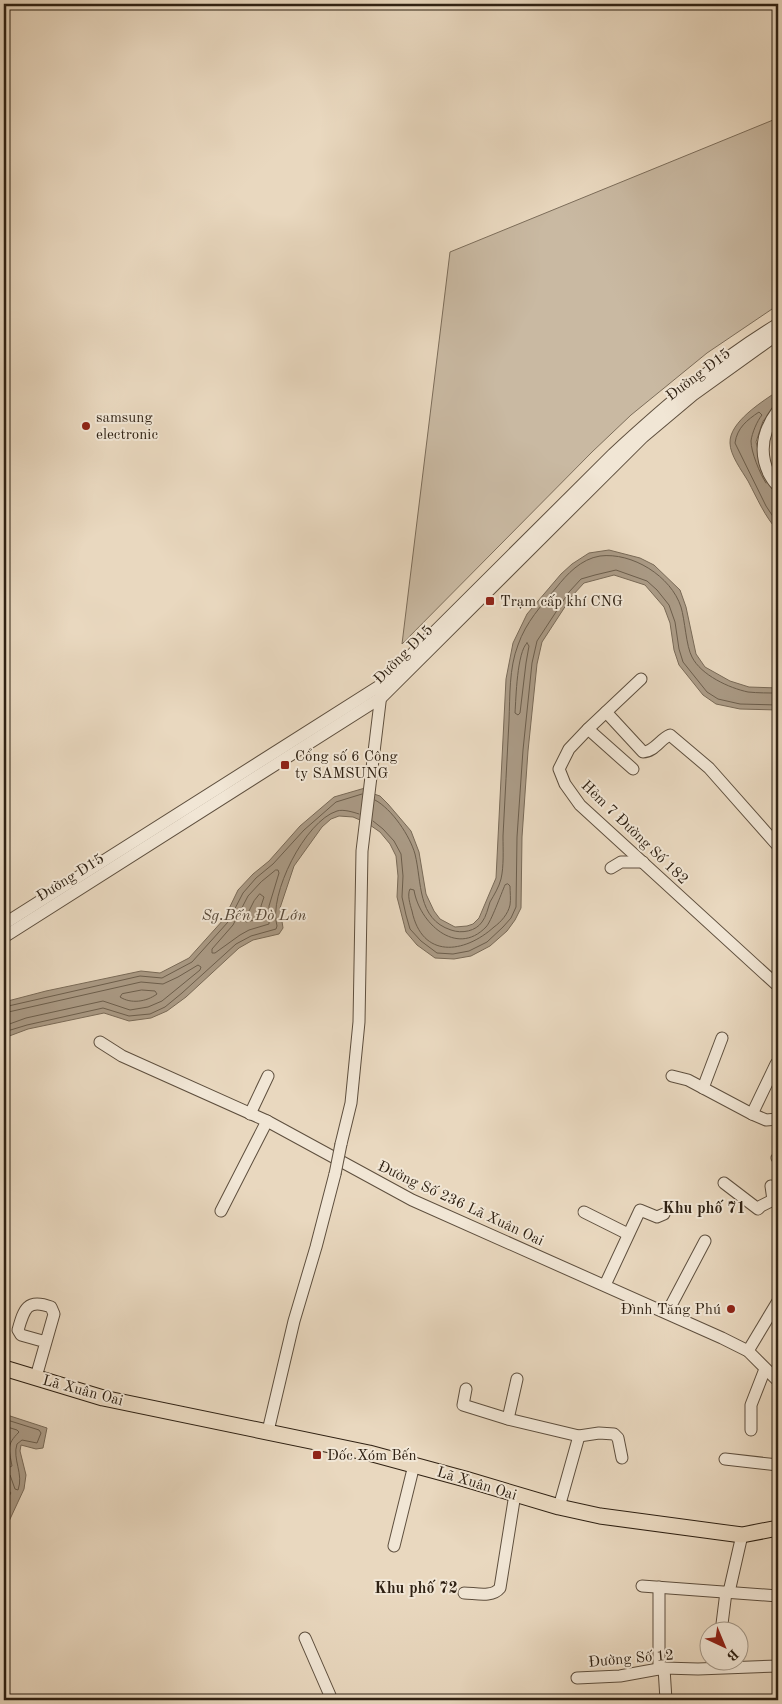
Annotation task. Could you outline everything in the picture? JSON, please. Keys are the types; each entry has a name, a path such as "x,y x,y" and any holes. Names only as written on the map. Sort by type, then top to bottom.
{"main road":[{"name":"Lã Xuân Oai","path":"4,1368 103,1398 268,1431 414,1465 559,1507 600,1516 742,1535 778,1528"}],"street":[{"name":"Đường D15","path":"4,937 55,898 380,685 612,454 646,423 715,368 778,324"},
{"name":"Đường D15","path":"4,924 55,898 382,697 643,437 700,390 778,334"},
{"path":"778,410 766,430 763,452 765,464 774,483 778,486"},
{"path":"633,769 588,729 641,679"},
{"path":"268,1431 294,1321 335,1174 350,1103 359,1022 362,851 370,776 376,750 382,697 380,685"},
{"path":"606,712 643,752 650,750 670,734 709,768 778,846"},
{"name":"Hẻm 7 Đường Số 182","path":"588,729 569,749 559,769 564,784 580,804 778,986"},
{"path":"611,868 621,862 643,862"},
{"path":"703,1088 722,1038"},
{"name":"Đường Số 236 Lã Xuân Oai","path":"100,1042 122,1056 267,1121 412,1200 748,1351 778,1381"},
{"path":"752,1114 776,1064"},
{"path":"250,1114 268,1076"},
{"path":"672,1076 688,1080 766,1120 778,1119"},
{"path":"221,1211 267,1121"},
{"path":"724,1183 758,1209 761,1206 776,1202 771,1186"},
{"path":"605,1286 640,1210 658,1217 664,1214"},
{"path":"584,1212 628,1234"},
{"path":"667,1313 705,1241"},
{"path":"748,1351 778,1301"},
{"path":"36,1377 46,1342"},
{"path":"751,1430 751,1405 765,1369"},
{"path":"508,1419 517,1379"},
{"path":"466,1389 464,1405 508,1419 579,1436 599,1433 614,1434 618,1438 622,1458"},
{"path":"559,1507 579,1436"},
{"path":"724,1459 778,1465"},
{"path":"394,1546 414,1465"},
{"path":"464,1593 488,1594 496,1592 500,1588 515,1494"},
{"path":"722,1622 727,1592 742,1535"},
{"path":"642,1586 778,1596"},
{"path":"659,1587 658,1612 666,1700"},
{"path":"305,1638 332,1700"},
{"name":"Đường Số 12","path":"577,1678 620,1676 662,1669 700,1666"},
{"name":"Đường Số 12","path":"750,1666 778,1666"}],"shaded area":[{"path":"778,118 778,305 707,353 631,415 402,644 450,252"}],"water":[{"path":"778,391 778,404 763,421 756,442 764,472 778,491 778,531 765,514 737,463 730,443 731,435 741,420 756,406"},
{"name":"Sg.Bến Đò Lớn","path":"609,550 640,558 654,565 680,590 686,607 696,654 705,667 730,681 749,687 778,688 778,710 740,709 716,704 703,695 679,665 674,650 670,623 664,607 645,585 614,575 584,583 572,596 542,642 537,664 528,751 522,837 521,908 507,931 490,946 471,956 454,959 435,958 417,945 406,932 397,897 398,876 396,856 390,844 380,832 367,823 353,817 339,816 331,819 322,827 294,866 280,908 283,928 279,934 253,940 239,948 186,997 167,1011 151,1018 129,1021 104,1013 28,1029 4,1038 4,1002 141,971 160,973 189,958 224,919 238,890 269,861 300,826 334,797 365,788 368,792 380,796 411,831 419,852 426,894 440,919 455,927 473,924 479,918 496,878 506,679 513,643 527,614 561,574 589,553"},
{"path":"4,1414 47,1428 43,1448 36,1449 21,1445 20,1451 26,1475 24,1489 4,1532 4,1505 10,1493 4,1470"}],"waterway":[{"path":"4,1504 10,1493"}],"place":[{"name":"samsung electronic","path":"86,426"},
{"name":"Trạm cấp khí CNG","path":"490,601"},
{"name":"Cổng số 6 Công ty SAMSUNG","path":"285,765"},
{"name":"Đình Tăng Phú","path":"731,1309"},
{"name":"Dốc Xóm Bến","path":"317,1455"}],"district":[{"name":"Khu phố 71","path":"704,1207"},
{"name":"Khu phố 72","path":"416,1587"}]}
